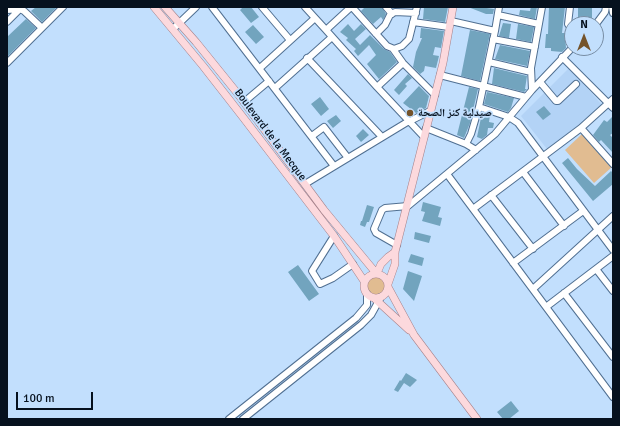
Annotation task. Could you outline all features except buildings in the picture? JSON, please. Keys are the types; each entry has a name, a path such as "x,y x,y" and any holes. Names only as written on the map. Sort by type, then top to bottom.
{"main road":[{"name":"Boulevard de la Mecque","path":"154,7 242,116 334,236 364,281 364,288 375,298"},
{"name":"Boulevard de la Mecque","path":"165,7 244,102 342,233 377,273 384,277 414,334"},
{"path":"453,7 440,75 396,249 395,264 386,291 375,298 414,334 477,419"},
{"path":"364,281 369,275 377,273 381,264 396,249"}],"street":[{"path":"7,63 63,7"},
{"path":"173,29 196,7"},
{"path":"212,7 334,166"},
{"path":"262,7 290,40"},
{"path":"305,7 377,87 424,136"},
{"path":"326,30 352,7 387,46 393,49 403,63 435,95"},
{"path":"386,7 392,14"},
{"path":"466,144 471,134 479,107 499,7"},
{"path":"532,90 531,72 542,7"},
{"path":"602,16 606,7"},
{"path":"612,7 613,13"},
{"path":"21,8 42,28"},
{"path":"7,10 21,8"},
{"path":"7,22 21,8"},
{"path":"376,34 392,14 416,10 409,39 400,48 393,49"},
{"path":"498,15 539,24"},
{"path":"260,68 314,18"},
{"path":"413,22 450,24 495,31"},
{"path":"275,88 332,36"},
{"path":"493,39 535,47"},
{"path":"396,249 376,233 374,229 382,210 385,208 408,206 495,134 562,57 612,104 473,209"},
{"path":"307,58 382,137"},
{"path":"489,62 531,72"},
{"path":"377,87 403,63"},
{"path":"440,75 526,97"},
{"path":"244,102 269,81"},
{"path":"540,82 556,101 558,101 576,84"},
{"path":"479,107 509,117 518,123 613,250"},
{"path":"305,184 382,137 430,111"},
{"path":"312,136 324,127 348,158"},
{"path":"426,128 466,144 476,150"},
{"path":"581,128 613,164"},
{"path":"523,172 564,226"},
{"path":"447,174 613,397"},
{"path":"492,195 533,249"},
{"path":"513,263 583,211"},
{"path":"532,289 613,216"},
{"path":"334,236 312,271 320,284 333,278 353,264"},
{"path":"546,307 613,256"},
{"path":"596,269 613,291"},
{"path":"564,293 613,357"},
{"path":"229,419 356,318 375,298"},
{"path":"243,419 361,325 371,315 375,298"}],"shaded area":[{"path":"569,68 603,106 547,149 521,116"},
{"path":"582,134 612,167 594,183 565,150"},
{"path":"371,276 379,276 385,282 385,290 379,296 371,296 365,290 365,282"}],"place":[{"name":"صيدلية كنز الصحة","path":"410,113"}]}
